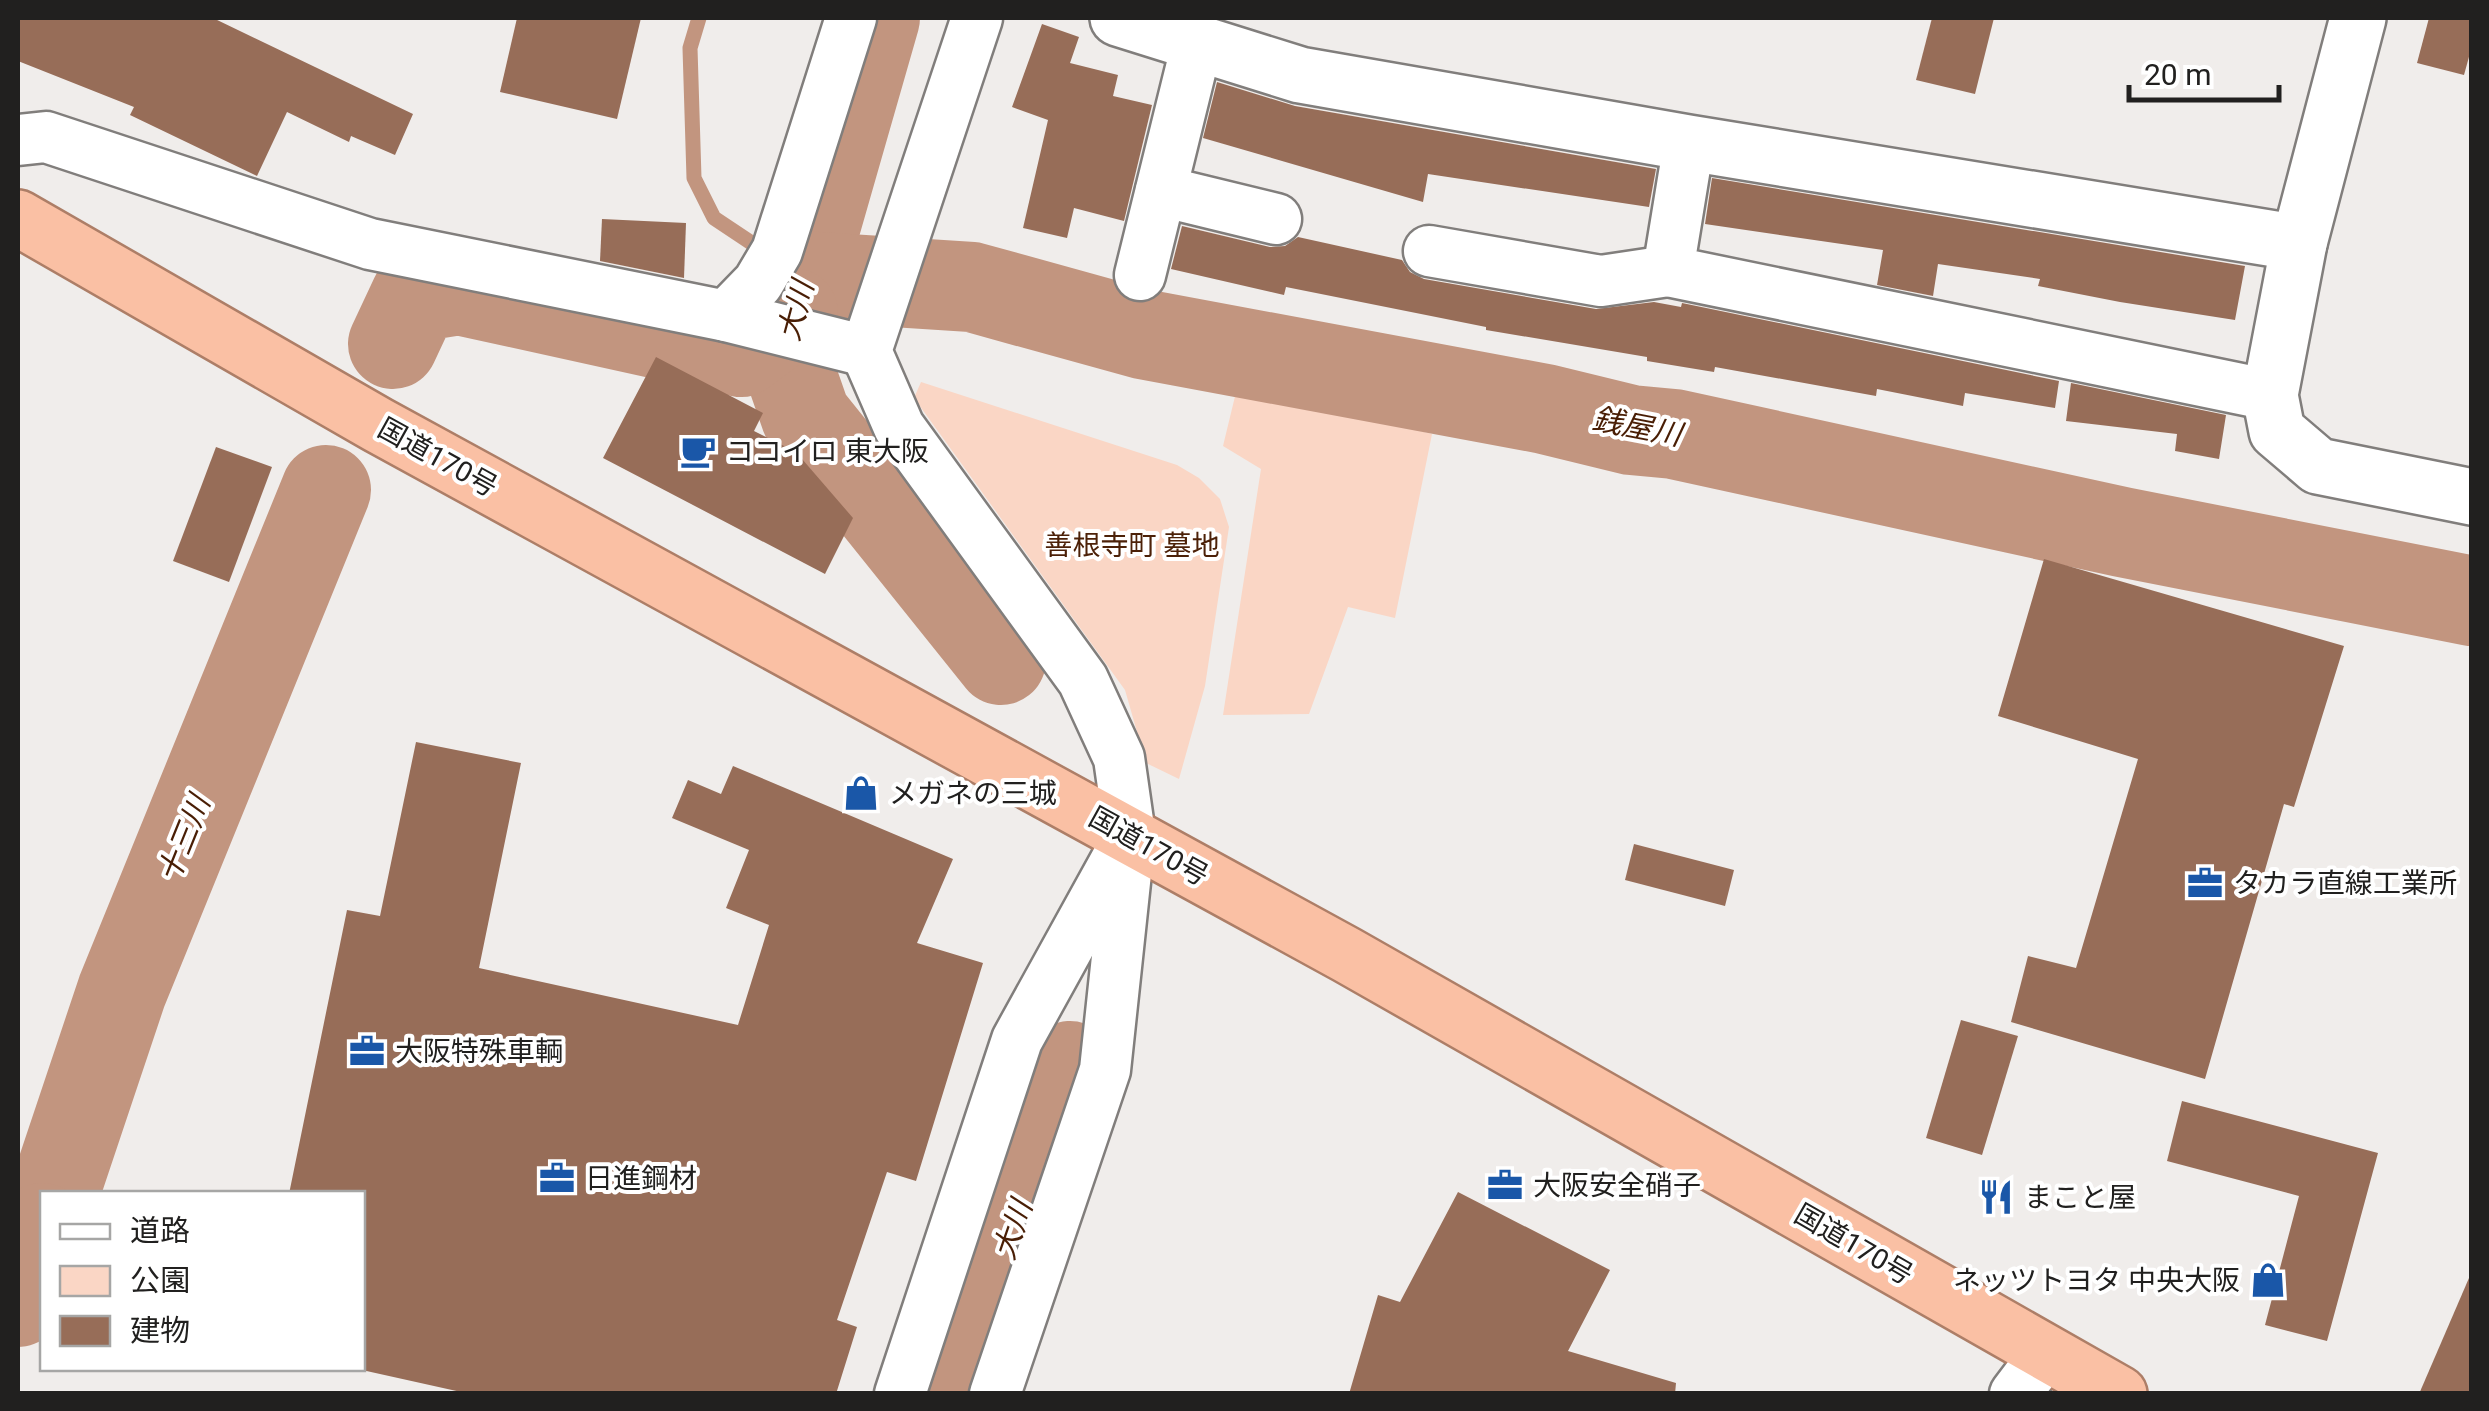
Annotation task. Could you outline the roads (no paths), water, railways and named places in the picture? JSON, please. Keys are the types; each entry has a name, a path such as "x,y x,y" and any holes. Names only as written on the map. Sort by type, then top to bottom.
{"highway":[{"name":"国道170号","path":"18,218 378,425 1130,834 2031,1373 2119,1394"}],"street":[{"path":"738,319 776,251 851,18"},
{"path":"977,18 895,262 861,342 899,426 1082,680 1119,758 1130,834 1106,1070 996,1394"},
{"path":"1118,18 1300,75 1689,144 2299,243"},
{"path":"2358,18 2299,243 2270,395 2277,431 2318,466 2472,497"},
{"path":"1140,275 1198,44"},
{"path":"18,140 46,137 370,244 861,342"},
{"path":"1668,272 1689,144"},
{"path":"1161,191 1276,219"},
{"path":"1429,251 1601,281 1668,272 2270,395"},
{"path":"900,1394 1018,1040 1130,834"}],"waterway":[{"path":"699,18 690,48 694,178 714,218 801,276"},
{"name":"大川","path":"875,18 801,276 784,354 806,417 1001,660"},
{"name":"銭屋川","path":"801,276 972,287 1142,334 1545,409 1631,430 1674,434 2122,532 2472,601"},
{"name":"十三川","path":"393,344 415,297 459,290 741,352 793,313"},
{"name":"十三川","path":"55,1191 122,991 326,490"},
{"name":"大川","path":"957,1394 1070,1066"},
{"name":"十三川","path":"18,1302 40,1234"}],"place":[{"name":"ココイロ 東大阪","path":"698,451"},
{"name":"メガネの三城","path":"861,793"},
{"name":"タカラ直線工業所","path":"2205,883"},
{"name":"大阪特殊車輌","path":"367,1051"},
{"name":"日進鋼材","path":"557,1178"},
{"name":"大阪安全硝子","path":"1505,1185"},
{"name":"まこと屋","path":"1996,1197"},
{"name":"ネッツトヨタ 中央大阪","path":"2268,1280"}],"park label":[{"name":"善根寺町 墓地","path":"1132,545"}]}
